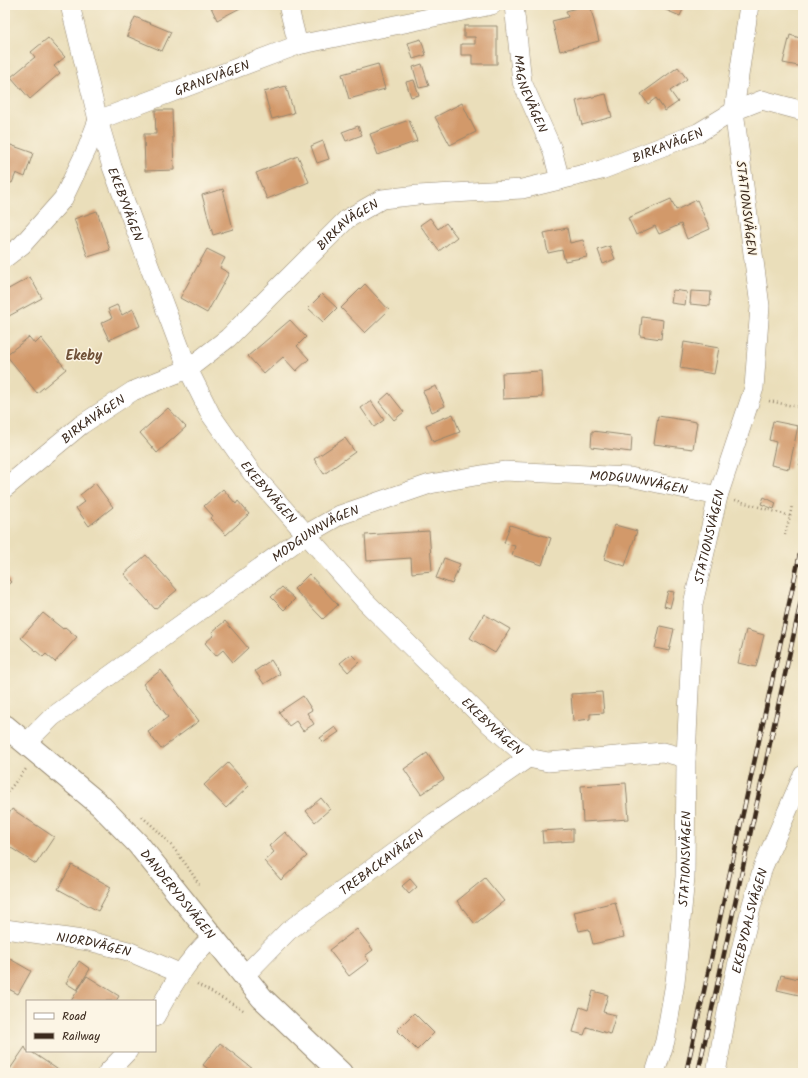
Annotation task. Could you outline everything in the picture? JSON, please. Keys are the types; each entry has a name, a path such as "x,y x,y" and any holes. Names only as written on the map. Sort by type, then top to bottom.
{"street":[{"name":"EKEBYVÄGEN","path":"70,5 98,120 112,167 188,369 211,415 252,473 366,602 486,721 528,758 548,762 663,752 686,758"},
{"path":"288,5 298,45"},
{"name":"GRANEVÄGEN","path":"98,120 298,45 492,5"},
{"name":"MAGNEVÄGEN","path":"514,5 522,82 552,149 560,180"},
{"name":"STATIONSVÄGEN","path":"655,1073 665,1041 675,983 685,877 686,758 693,604 754,388 760,306 734,110 749,5"},
{"name":"BIRKAVÄGEN","path":"5,488 81,425 133,391 188,369 228,338 347,219 382,199 522,188 601,170 698,133 734,110 762,100 803,111"},
{"path":"5,258 22,245 62,199 87,149 98,120"},
{"name":"MODGUNNVÄGEN","path":"27,742 52,717 307,534 340,515 430,484 504,471 630,477 723,497"},
{"name":"DANDERYDSVÄGEN","path":"5,726 27,742 100,805 138,844 262,998 341,1073"},
{"name":"TREBACKAVÄGEN","path":"244,976 288,930 435,822 528,758"},
{"name":"EKEBYDALSVÄGEN","path":"716,1073 730,995 754,896 763,867 779,826 803,775"},
{"name":"NIORDVÄGEN","path":"5,929 89,941 128,951 179,974"},
{"path":"156,1015 179,974 197,952 213,936"},
{"path":"107,1073 127,1052"}],"path":[{"path":"768,400 803,408"},
{"path":"800,465 803,447"},
{"path":"723,497 790,516"},
{"path":"785,535 792,505"},
{"path":"5,795 27,768 27,742"},
{"path":"179,974 251,1014"}],"building":[{"path":"210,5 246,5 217,20"},
{"path":"590,5 599,41 560,51 552,21 568,17 566,11"},
{"path":"654,5 685,5 680,16"},
{"path":"135,17 171,32 162,51 127,36"},
{"path":"464,26 497,26 497,64 472,64 472,55 461,55 461,44 475,44 475,37 464,37"},
{"path":"790,35 803,39 803,67 783,63"},
{"path":"48,38 65,57 54,66 60,73 30,99 11,77 35,57 31,52"},
{"path":"421,39 426,55 413,59 408,43"},
{"path":"378,64 385,89 349,99 342,74"},
{"path":"422,64 429,86 419,88 413,67"},
{"path":"678,67 687,79 670,91 678,102 665,111 656,98 648,104 641,94"},
{"path":"414,80 419,95 411,97 406,82"},
{"path":"286,86 294,113 272,119 264,92"},
{"path":"606,94 612,117 582,125 576,101"},
{"path":"462,103 476,132 450,145 435,117"},
{"path":"155,110 172,110 174,170 145,171 144,134 156,134"},
{"path":"409,120 417,141 378,155 370,134"},
{"path":"358,126 362,135 346,141 342,132"},
{"path":"323,141 329,159 317,163 311,146"},
{"path":"5,143 33,153 25,177 16,173 12,183 5,181"},
{"path":"298,156 309,182 267,199 256,173"},
{"path":"223,189 233,229 213,235 202,195"},
{"path":"671,199 676,210 697,200 710,229 687,239 681,224 659,234 655,226 636,235 628,218"},
{"path":"97,211 110,250 88,257 74,219"},
{"path":"430,218 438,229 446,223 457,237 439,251 420,225"},
{"path":"567,228 570,243 583,240 587,257 565,261 562,250 548,253 544,233"},
{"path":"610,246 615,259 603,264 598,250"},
{"path":"207,249 225,258 220,268 229,273 207,313 180,298"},
{"path":"30,277 42,298 9,316 5,309 5,291"},
{"path":"365,284 389,310 365,333 341,308"},
{"path":"673,290 687,292 685,305 671,303"},
{"path":"691,291 711,292 710,306 690,304"},
{"path":"322,294 337,308 323,322 308,308"},
{"path":"117,305 122,315 133,309 140,326 109,340 101,323 112,318 108,309"},
{"path":"642,317 663,320 661,339 640,336"},
{"path":"290,320 306,337 297,346 309,359 296,371 283,357 264,374 248,356"},
{"path":"29,337 35,344 41,338 66,369 37,393 6,355"},
{"path":"684,342 719,348 714,374 680,368"},
{"path":"541,371 542,397 503,399 502,373"},
{"path":"436,386 445,406 432,412 423,391"},
{"path":"389,393 404,412 394,420 379,402"},
{"path":"371,401 384,420 374,427 361,408"},
{"path":"168,408 186,427 157,453 140,433"},
{"path":"453,414 460,432 433,442 426,425"},
{"path":"658,416 697,422 693,449 654,444"},
{"path":"773,421 798,426 789,469 771,465 776,442 769,440"},
{"path":"592,431 632,436 631,452 591,447"},
{"path":"345,438 355,452 324,474 314,459"},
{"path":"95,483 113,507 89,526 76,508 85,501 80,495"},
{"path":"223,489 236,504 238,501 249,514 226,535 210,518 213,516 204,506"},
{"path":"764,497 776,503 774,509 761,504"},
{"path":"510,525 551,538 542,565 512,555 515,546 504,543"},
{"path":"615,525 637,531 625,566 604,559"},
{"path":"429,531 432,571 412,573 411,558 367,561 365,535"},
{"path":"146,555 177,590 155,609 124,574"},
{"path":"444,558 460,564 452,584 436,578"},
{"path":"309,574 338,605 323,619 294,589"},
{"path":"5,575 11,582 5,587"},
{"path":"282,587 295,599 284,610 271,597"},
{"path":"668,591 674,592 670,608 664,606"},
{"path":"43,613 63,629 65,627 77,637 55,662 46,654 43,657 21,638"},
{"path":"484,614 510,629 495,653 470,638"},
{"path":"225,621 248,648 233,662 223,650 216,656 205,643 214,635 212,632"},
{"path":"660,626 674,629 669,651 655,648"},
{"path":"746,630 764,635 756,667 738,663"},
{"path":"351,654 359,662 348,672 340,663"},
{"path":"271,660 280,674 264,684 255,671"},
{"path":"161,670 199,721 161,749 148,732 168,717 143,684"},
{"path":"602,692 604,713 590,714 590,719 573,721 571,694"},
{"path":"303,696 312,710 307,713 314,724 303,731 296,721 289,726 279,712"},
{"path":"335,727 339,732 323,743 320,738"},
{"path":"427,753 444,779 421,794 404,769"},
{"path":"228,763 249,786 226,808 204,785"},
{"path":"626,783 629,819 583,822 581,786"},
{"path":"321,798 330,809 315,822 306,811"},
{"path":"12,809 54,837 36,864 5,844 5,820"},
{"path":"573,829 573,841 543,843 542,831"},
{"path":"285,832 307,856 281,880 264,861 274,852 269,846"},
{"path":"72,865 111,887 98,911 58,889"},
{"path":"485,878 504,901 475,924 457,901"},
{"path":"410,879 417,887 409,894 402,886"},
{"path":"615,902 624,937 593,944 589,929 579,931 574,912"},
{"path":"357,929 373,950 365,956 369,961 349,976 329,950"},
{"path":"5,956 31,971 18,994 5,987"},
{"path":"79,961 90,969 77,990 66,983"},
{"path":"781,975 803,980 799,995 777,990"},
{"path":"87,976 119,996 117,1000 72,1000"},
{"path":"593,991 608,995 603,1012 616,1015 610,1034 587,1027 584,1035 573,1032 580,1007 588,1010"},
{"path":"414,1013 434,1033 417,1050 397,1030"},
{"path":"220,1043 258,1073 214,1073 203,1065"},
{"path":"25,1047 26,1052 32,1052 63,1073 10,1073 8,1072"}],"railway":[{"path":"686,1073 803,540"},
{"path":"698,1073 803,592"}],"district":[{"name":"Ekeby","path":"84,355"}]}
